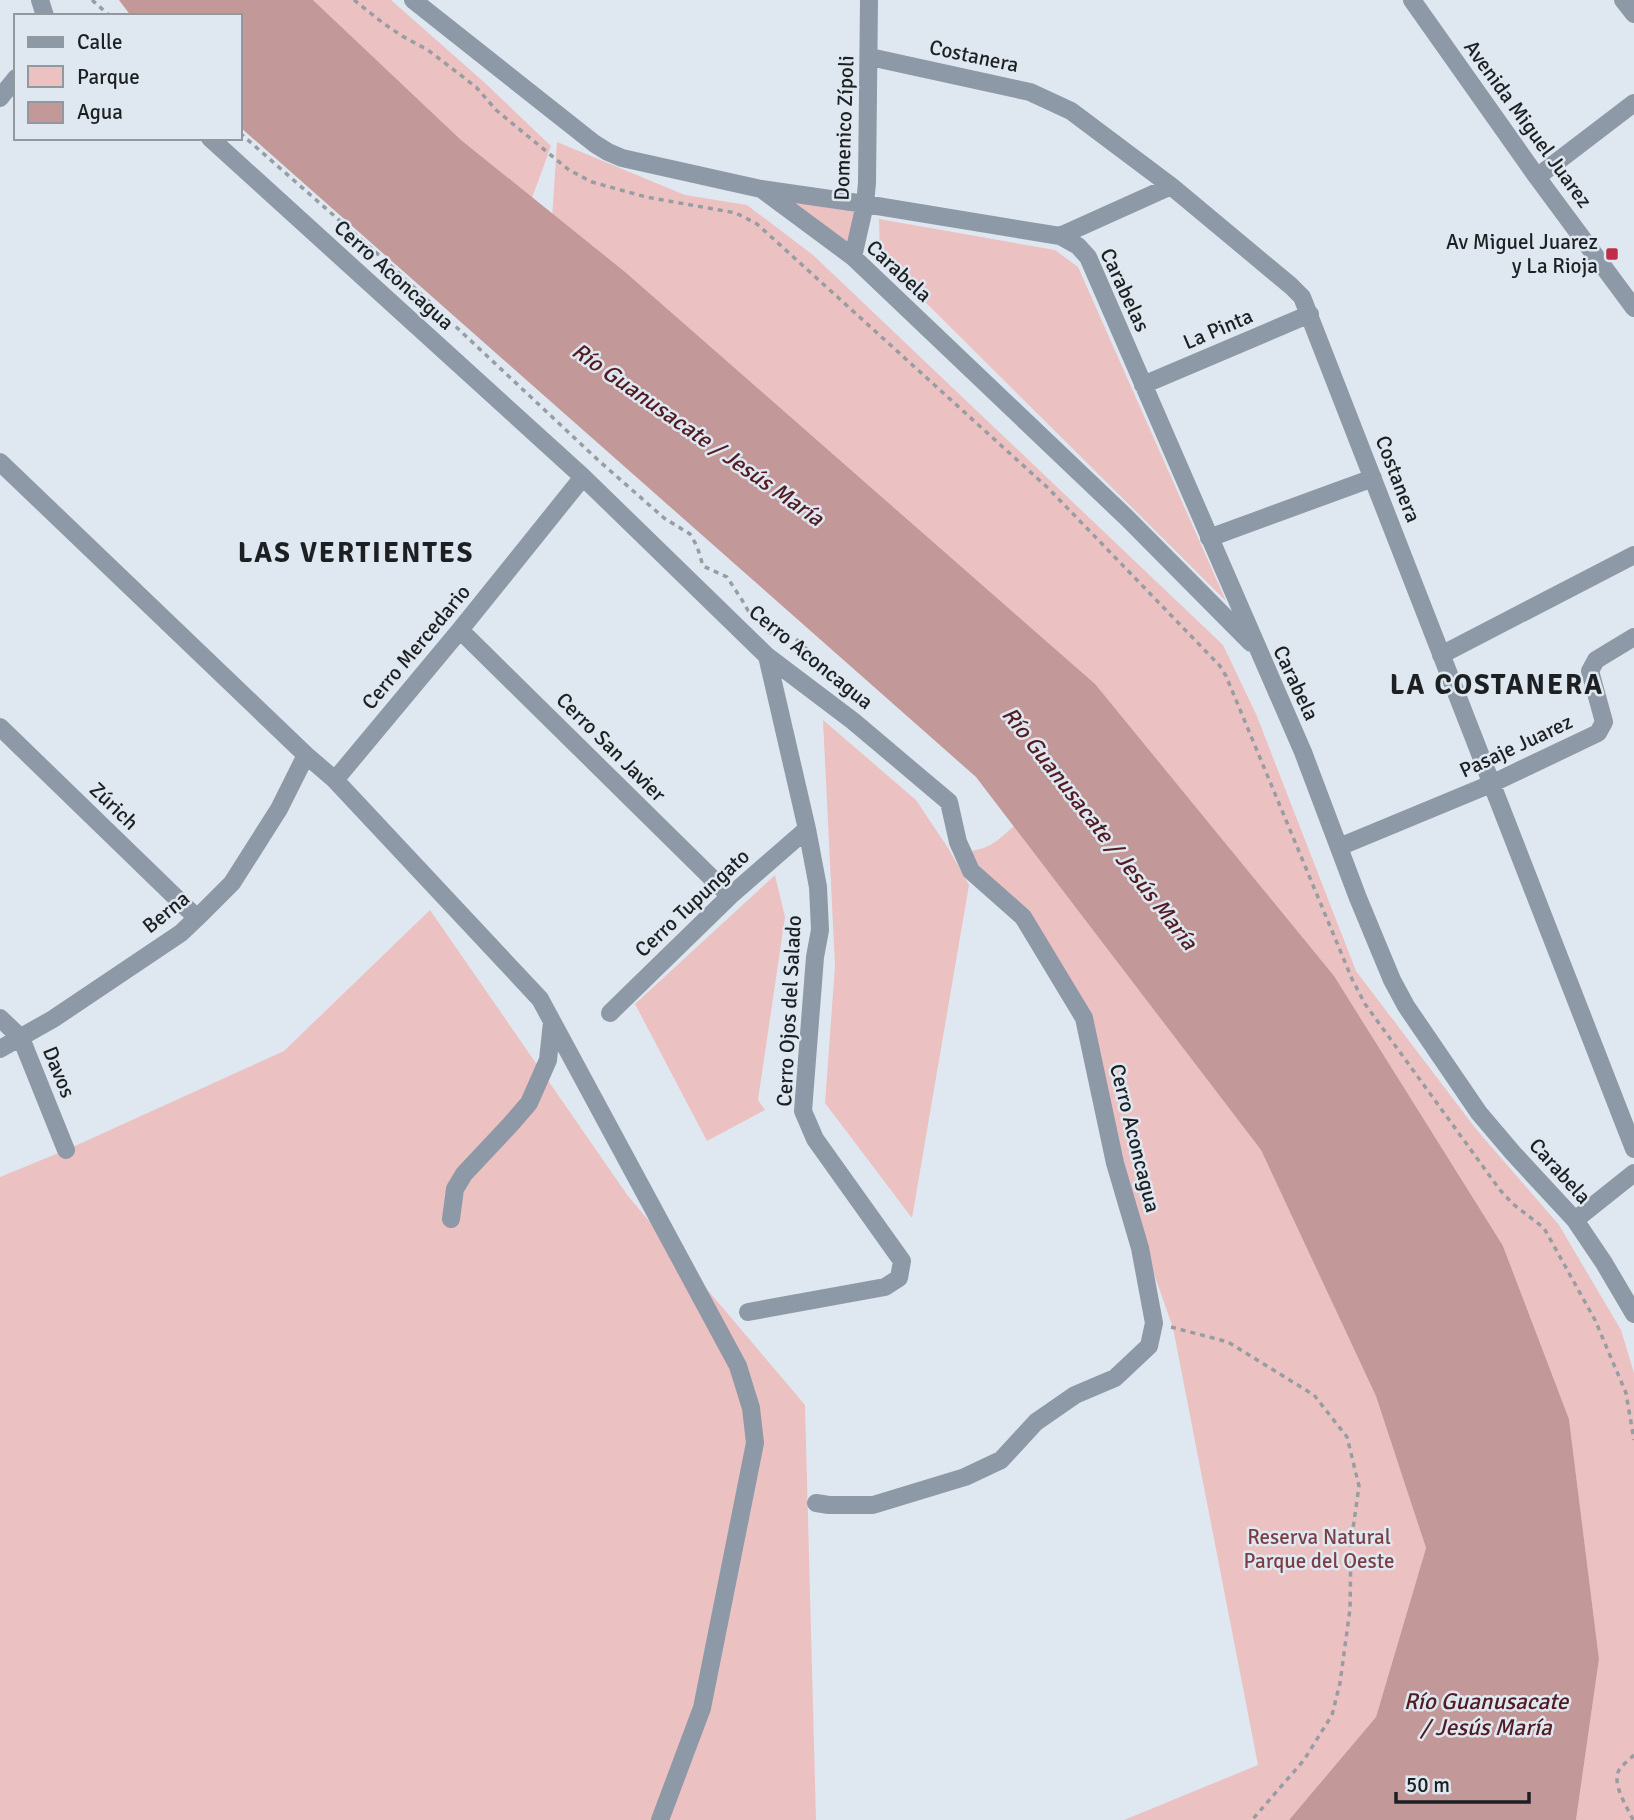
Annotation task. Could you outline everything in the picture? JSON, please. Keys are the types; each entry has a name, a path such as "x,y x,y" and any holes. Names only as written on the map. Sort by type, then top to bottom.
{"street":[{"name":"Carabelas","path":"413,0 608,152 622,158 761,189 1060,236 1078,246 1088,257 1258,651"},
{"name":"Domenico Zípoli","path":"852,257 865,204 867,183 869,0"},
{"name":"Avenida Miguel Juarez","path":"1412,0 1536,177 1634,308"},
{"path":"1623,0 1634,14"},
{"name":"Costanera","path":"870,57 1030,92 1071,111 1171,187 1302,297 1634,1149"},
{"path":"0,98 14,80"},
{"path":"1536,177 1634,103"},
{"name":"Cerro Aconcagua","path":"211,140 583,477 767,656 853,721 950,802 958,842 971,871 1023,917 1084,1018 1115,1163 1140,1248 1154,1322 1149,1346 1115,1378 1075,1395 1036,1422 1002,1460 965,1477 873,1504 816,1503"},
{"path":"1060,236 1171,187"},
{"name":"Carabela","path":"761,189 852,257 1127,518 1258,651 1303,752 1380,953 1406,1006 1479,1113 1575,1220 1634,1314"},
{"name":"La Pinta","path":"1143,385 1310,314"},
{"path":"0,462 335,780 540,999 738,1366 751,1408 755,1443 702,1708 660,1820"},
{"name":"Cerro Mercedario","path":"335,780 583,477"},
{"path":"1209,538 1373,478"},
{"path":"1441,655 1634,555"},
{"name":"Cerro San Javier","path":"460,630 730,896"},
{"name":"Pasaje Juarez","path":"1339,847 1491,784 1598,733 1604,722 1590,671 1596,660 1634,637"},
{"name":"Cerro Ojos del Salado","path":"748,1312 885,1287 900,1278 902,1261 815,1139 803,1111 815,957 820,930 818,887 767,656"},
{"name":"Zúrich","path":"0,727 197,918"},
{"name":"Berna","path":"0,1049 53,1019 181,933 197,918 232,883 279,809 306,755"},
{"name":"Cerro Tupungato","path":"610,1013 730,896 807,829"},
{"name":"Davos","path":"0,1018 21,1038 66,1150"},
{"path":"451,1219 455,1189 464,1174 529,1102 548,1060 552,1022"},
{"path":"1575,1220 1634,1173"}],"path":[{"path":"92,0 108,14"},
{"path":"355,0 401,36 428,50 476,87 496,110 569,170 592,181 646,197 736,212 757,224 1048,488 1220,666 1358,992 1500,1190 1544,1228 1595,1320 1626,1393 1634,1440"},
{"path":"242,135 389,264 664,518 690,534 703,566 727,577 752,619"},
{"path":"760,626 768,633 796,639 865,704 866,714"},
{"path":"1154,1322 1228,1342 1314,1395 1347,1437 1359,1486 1352,1543 1350,1609 1340,1683 1332,1715 1304,1760 1252,1820"},
{"path":"1633,1820 1618,1785 1617,1775 1620,1768 1634,1755"}],"green space":[{"path":"313,0 391,0 485,83 551,146 532,198 461,140"},
{"path":"557,142 685,195 747,205 813,255 1223,645 1256,714 1356,971 1476,1129 1559,1225 1621,1330 1634,1373 1634,1820 1576,1820 1599,1659 1569,1419 1503,1246 552,219"},
{"path":"778,195 857,207 849,248"},
{"path":"879,219 1055,250 1078,267 1226,601 880,257"},
{"path":"823,720 916,800 969,885 912,1218 825,1103 835,966"},
{"name":"Reserva Natural Parque del Oeste","path":"1014,826 1261,1150 1377,1396 1426,1548 1376,1717 1289,1820 1124,1820 1258,1765 1173,1328 1115,1163 1084,1018 1023,917 962,852 991,845"},
{"path":"775,875 785,917 758,1100 765,1110 707,1141 635,1004"},
{"path":"430,910 628,1196 805,1405 816,1820 0,1820 0,1177 284,1051"}],"water":[{"name":"Río Guanusacate / Jesús María","path":"119,0 313,0 461,140 625,272 1095,684 1334,976 1503,1246 1569,1419 1599,1659 1576,1820 1289,1820 1376,1717 1426,1548 1376,1396 1261,1150 976,777 242,129 242,14 130,14"}],"place":[{"name":"Av Miguel Juarez y La Rioja","path":"1612,254"}],"district":[{"name":"LAS VERTIENTES","path":"356,552"},
{"name":"LA COSTANERA","path":"1497,684"}]}
